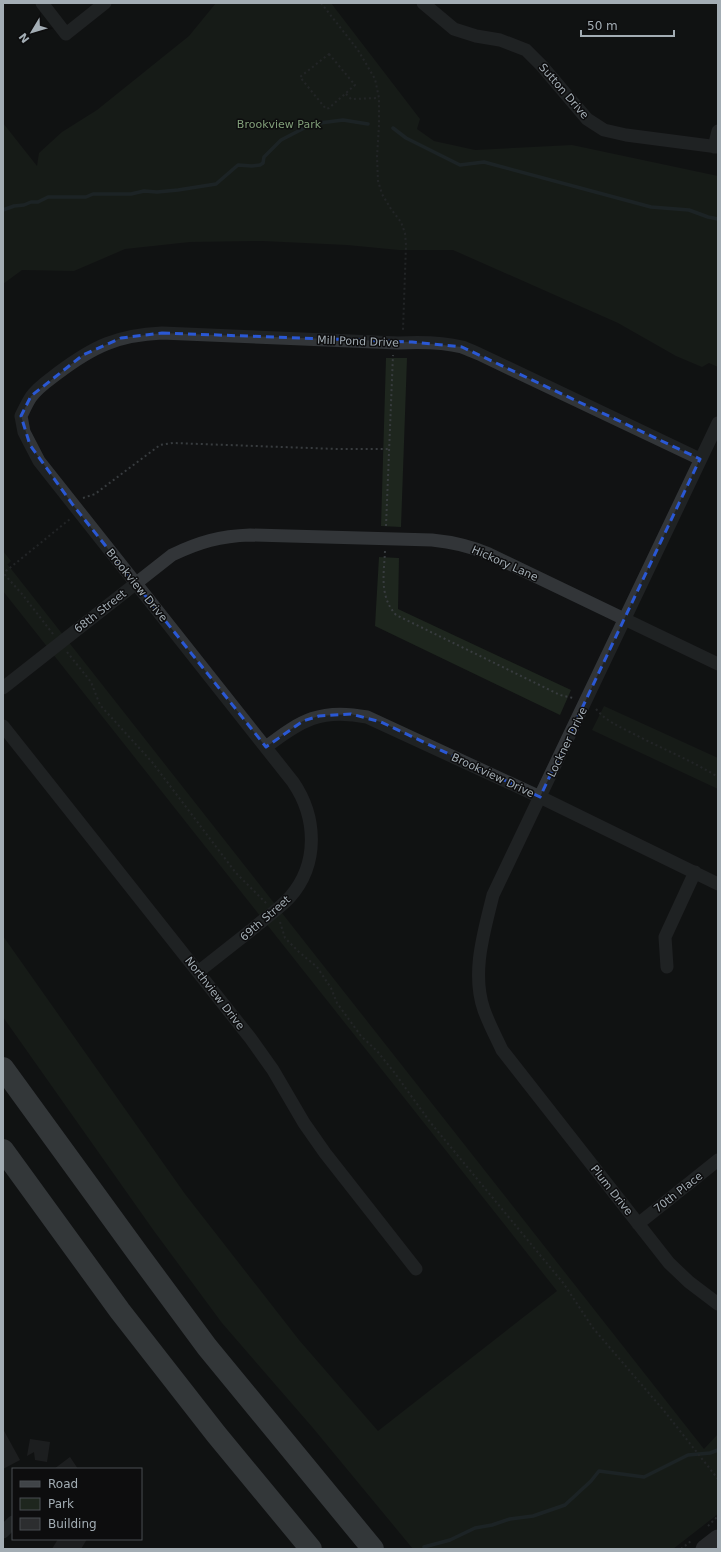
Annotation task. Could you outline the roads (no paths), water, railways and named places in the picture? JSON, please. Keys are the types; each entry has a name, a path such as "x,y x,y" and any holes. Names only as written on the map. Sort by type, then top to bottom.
{"highway":[{"path":"3,1068 207,1347 373,1549"},
{"path":"3,1150 120,1311 216,1434 311,1549"}],"street":[{"path":"42,3 66,34 105,3"},
{"name":"Sutton Drive","path":"423,3 454,29 476,36 500,40 526,50 542,66 587,119 604,130 626,135 716,147"},
{"path":"716,147 718,131"},
{"name":"Mill Pond Drive","path":"21,416 31,396 43,384 83,355 109,342 142,334 162,333 398,343 418,342 462,347 700,459"},
{"name":"Brookview Drive","path":"21,416 24,432 39,461 293,782"},
{"name":"Lockner Drive","path":"516,1067 502,1050 484,1010 479,984 479,962 482,942 493,895 700,459 716,430"},
{"name":"Hickory Lane","path":"250,535 432,540 471,546 718,664"},
{"name":"68th Street","path":"3,688 172,555 189,546 209,539 250,535"},
{"name":"Brookview Drive","path":"266,747 287,730 319,716 335,713 367,717 382,722 540,797 718,884"},
{"name":"Northview Drive","path":"3,726 251,1039 273,1070 304,1123 325,1153 416,1268"},
{"name":"69th Street","path":"198,972 274,912 290,897 300,883 307,868 311,853 312,835 310,818 305,803 293,782"},
{"path":"667,967 664,937 695,872"},
{"name":"Plum Drive","path":"516,1067 669,1263 689,1282 718,1304"},
{"name":"70th Place","path":"638,1224 718,1160"},
{"path":"3,1532 12,1523"},
{"path":"705,1549 718,1539"}],"waterway":[{"path":"3,210 31,202 38,202 48,197 86,197 93,194 131,194 144,191 157,192 216,184 238,165 260,165 263,163 264,157 281,140 312,124 343,120 368,124"},
{"path":"393,128 406,138 460,165 484,162 651,207 689,210 718,219"},
{"path":"424,1547 450,1540 475,1528 492,1525 510,1519 533,1516 565,1505 591,1481 599,1471 644,1477 688,1455 710,1453 718,1450"}],"park label":[{"name":"Brookview Park","path":"279,124"}]}
